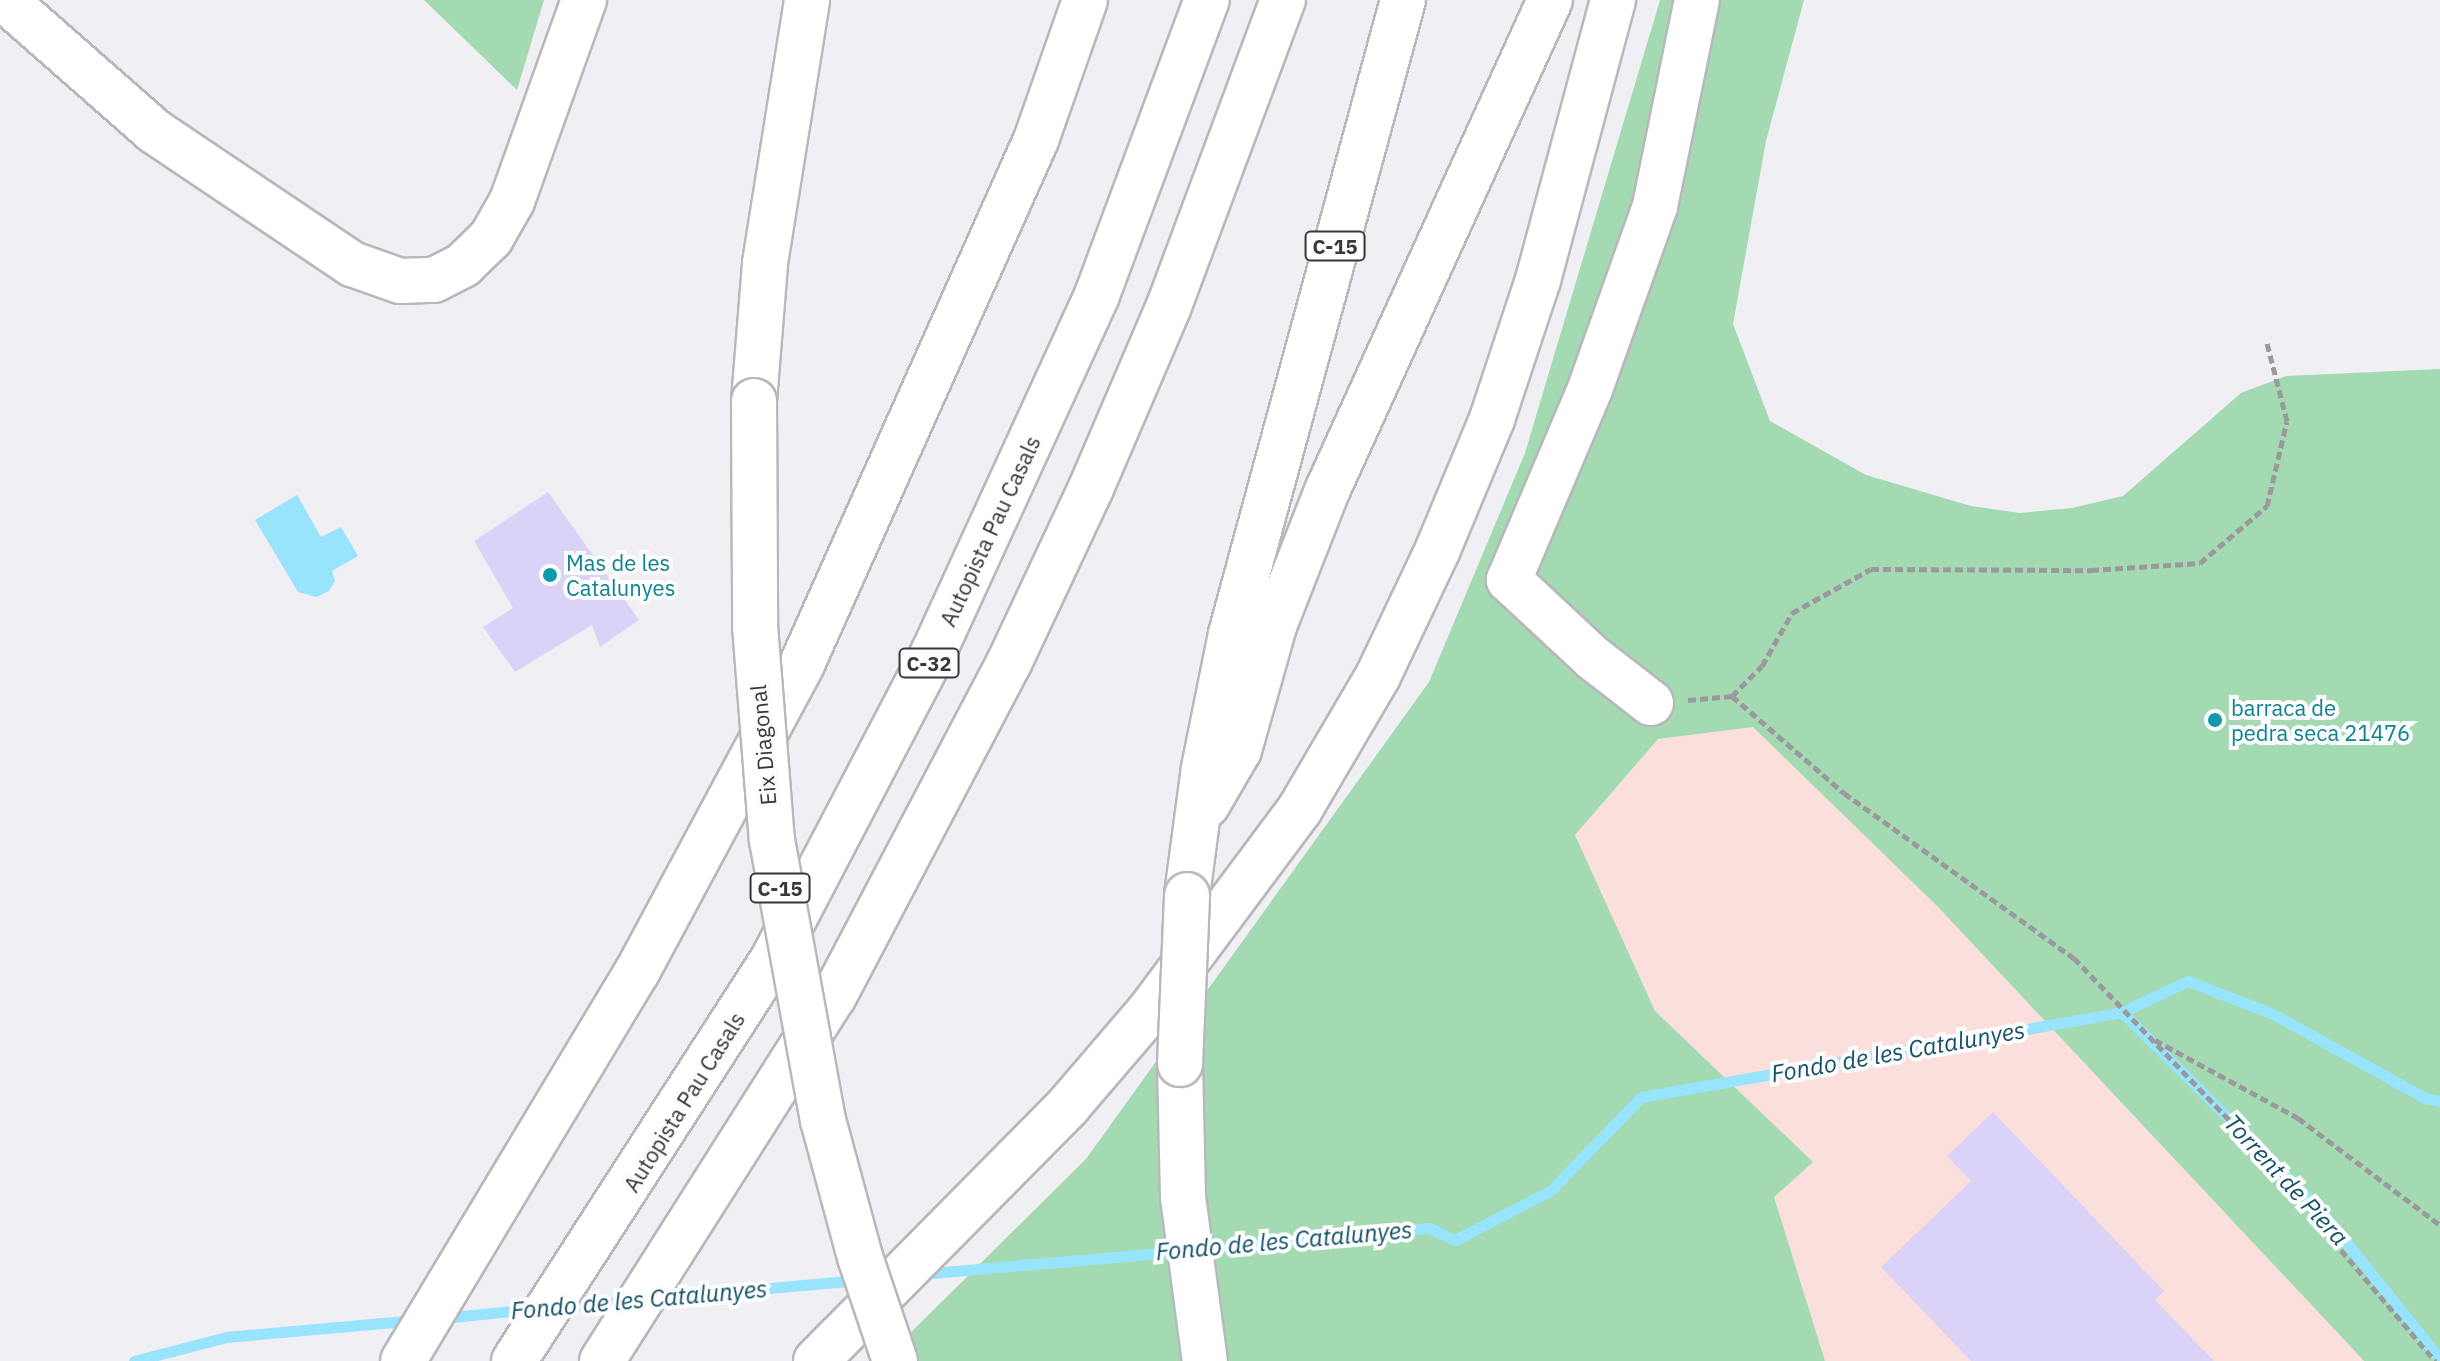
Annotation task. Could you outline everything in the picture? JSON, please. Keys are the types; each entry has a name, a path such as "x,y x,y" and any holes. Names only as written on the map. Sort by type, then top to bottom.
{"main road":[{"path":"5,0 154,131 352,264 400,281 434,280 463,265 491,238 512,201 584,0"},
{"path":"785,116 793,0"},
{"name":"C-15","path":"785,116 807,0"},
{"path":"876,508 934,332 1024,109 1058,0"},
{"path":"408,1352 446,1294 703,857 876,508 1036,140 1085,0"},
{"name":"Autopista Pau Casals","path":"523,1347 773,959 935,649 1097,295 1207,0"},
{"path":"602,1361 834,996 1009,663 1169,306 1283,0"},
{"name":"C-15","path":"1205,1361 1186,1225 1180,1064 1187,895 1200,818 1204,768 1231,634 1403,0"},
{"path":"1200,818 1239,750 1274,626 1321,505 1550,0"},
{"path":"816,1361 1068,1106 1151,1009 1300,809 1378,676 1492,419 1538,280 1613,0"},
{"path":"1651,703 1593,658 1509,580 1590,389 1655,206 1697,0"},
{"name":"Eix Diagonal","path":"785,116 765,263 754,401 754,613 772,840 823,1120 860,1257 895,1361"}],"path":[{"path":"1651,703 1732,696 1762,666 1792,613 1871,569 2091,570 2200,563 2267,506 2287,421 2267,343"},
{"path":"1732,696 1844,793 2074,958 2240,1131 2435,1361"},
{"path":"2151,1037 2298,1118 2440,1225"}],"shaded area":[{"path":"1753,727 1938,907 2364,1361 1825,1361 1773,1197 1812,1162 1655,1011 1575,835 1658,739"}],"green space":[{"path":"424,0 544,0 517,90"},
{"path":"1660,0 1804,0 1766,141 1733,324 1770,421 1866,475 1971,506 2020,513 2072,508 2123,496 2241,393 2286,376 2440,369 2440,1361 2364,1361 1938,907 1753,727 1658,739 1575,835 1655,1011 1813,1162 1774,1197 1825,1361 882,1361 1086,1159 1429,682 1525,453"}],"water":[{"path":"297,495 321,537 341,527 358,556 332,571 335,581 329,591 316,597 298,592 255,520"}],"building":[{"name":"Mas de les Catalunyes","path":"548,492 639,620 600,647 592,625 515,672 483,627 513,608 474,541"},
{"path":"1993,1112 2164,1291 2155,1300 2214,1361 1971,1361 1881,1267 1971,1181 1947,1156"}],"waterway":[{"name":"Fondo de les Catalunyes","path":"1198,1249 1429,1228 1455,1240 1550,1191 1641,1097 2122,1012 2188,981 2273,1014 2425,1098 2440,1101"},
{"name":"Torrent de Piera","path":"2122,1012 2321,1211 2440,1359"},
{"name":"Fondo de les Catalunyes","path":"920,1274 1181,1251"},
{"name":"Fondo de les Catalunyes","path":"657,1298 859,1280"},
{"name":"Fondo de les Catalunyes","path":"561,1307 628,1301"},
{"name":"Fondo de les Catalunyes","path":"442,1318 532,1309"},
{"name":"Fondo de les Catalunyes","path":"134,1361 226,1337 416,1320"}],"place":[{"name":"Mas de les Catalunyes","path":"550,575"},
{"name":"barraca de pedra seca 21476","path":"2215,720"}]}
